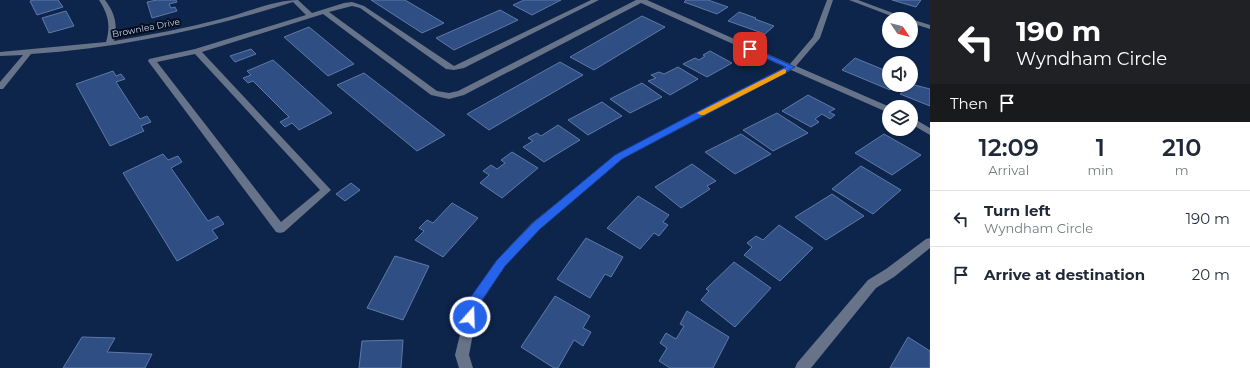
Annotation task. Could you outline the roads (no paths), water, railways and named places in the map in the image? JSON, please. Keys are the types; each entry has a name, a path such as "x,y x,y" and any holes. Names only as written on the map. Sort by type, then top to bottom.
{"street":[{"path":"102,0 111,12 112,33 109,44"},
{"path":"293,0 311,16"},
{"name":"Brownlea Drive","path":"0,54 109,44 151,37 208,25 260,11 293,0"},
{"path":"197,51 326,190 280,229 152,61 197,51 324,11 352,4 362,7 449,67 454,68 461,66 596,0"},
{"path":"324,11 434,93 449,96 461,93 641,0 882,107"},
{"path":"466,368 462,355 472,305 501,263 536,226 618,157 791,67 816,38 830,0"},
{"path":"852,0 886,12"},
{"path":"918,23 930,27"},
{"path":"0,87 29,52"},
{"path":"918,124 930,132"},
{"path":"802,368 872,284 890,273 930,242"}]}
